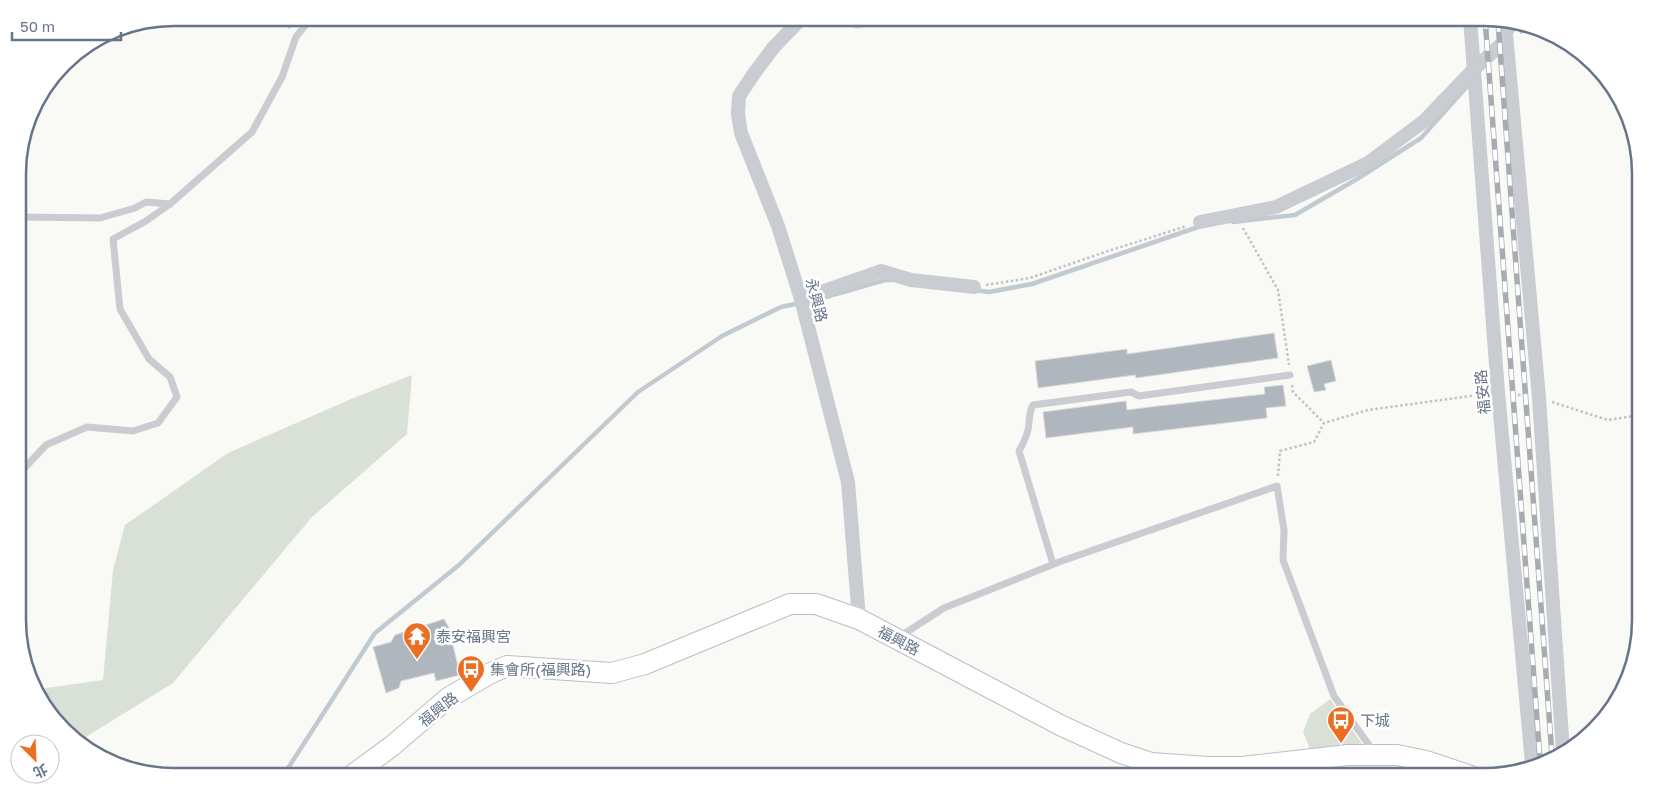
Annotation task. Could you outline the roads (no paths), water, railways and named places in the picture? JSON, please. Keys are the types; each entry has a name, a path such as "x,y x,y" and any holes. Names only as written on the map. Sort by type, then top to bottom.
{"street":[{"name":"福安路","path":"1471,26 1498,392 1532,760"},
{"name":"永興路","path":"794,27 773,48 739,96 738,114 741,133 778,226 801,299 848,482 859,619"},
{"path":"1505,28 1540,398 1563,745"},
{"path":"1200,222 1276,207 1368,163 1424,121 1474,69 1506,40"},
{"path":"801,299 881,271 911,280 974,287"},
{"name":"福興路","path":"363,768 392,746 448,698 489,674 507,666 612,673 645,664 790,604 816,604 859,619 1062,726 1121,753 1151,763 1242,767 1348,754 1396,755 1444,767"}],"lane":[{"path":"26,465 46,445 87,427 134,431 158,423 177,397 170,376 149,359 120,309 113,239 146,221 170,204 252,132 282,77 296,37 304,27"},
{"path":"27,217 100,218 135,208 146,202 170,204"},
{"path":"1053,564 1019,451 1026,439 1029,416 1034,405 1131,392 1139,396 1290,375"},
{"path":"897,639 944,608 1053,564 1277,486 1284,530 1283,560 1334,696 1376,755"}],"waterway":[{"path":"1509,35 1513,30"},
{"path":"1233,222 1295,215 1357,179 1421,138 1471,82"},
{"path":"974,290 989,292 1032,284 1201,226"},
{"path":"815,300 885,280 892,280"},
{"path":"288,768 375,633 459,565 638,392 722,336 781,307 800,303"}],"railway":[{"path":"1486,26 1540,756"},
{"path":"1498,28 1552,751"}],"place":[{"name":"泰安福興宮","path":"417,660"},
{"name":"集會所(福興路)","path":"471,693"},
{"name":"下城","path":"1341,744"}]}
